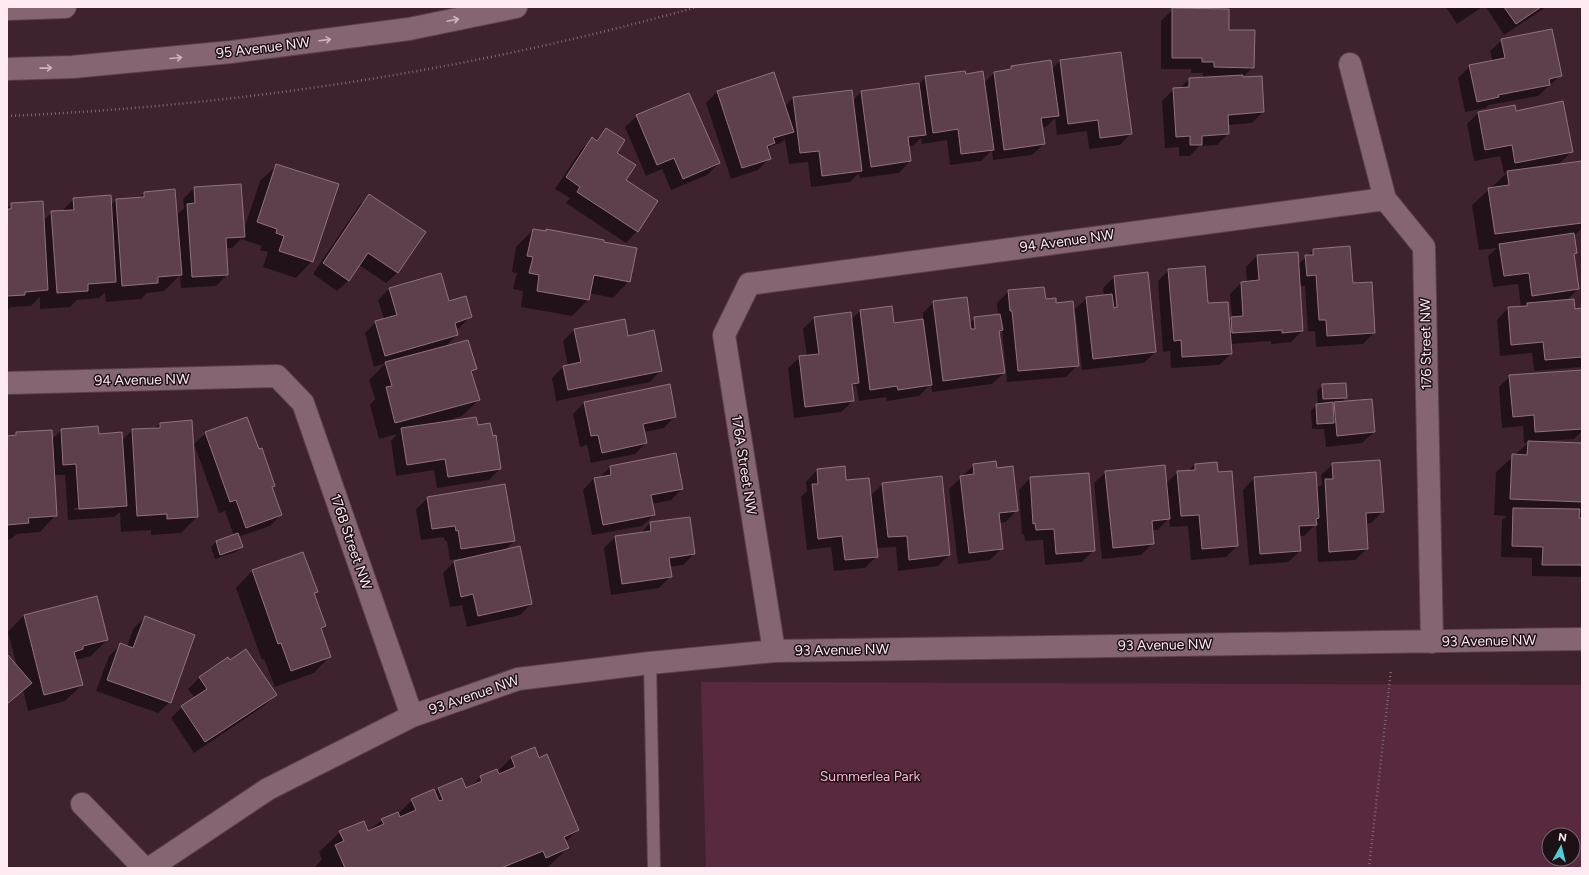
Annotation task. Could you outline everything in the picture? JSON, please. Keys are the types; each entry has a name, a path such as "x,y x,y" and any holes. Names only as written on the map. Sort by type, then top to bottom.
{"street":[{"path":"7,8 65,7"},
{"name":"95 Avenue NW","path":"7,69 72,67 231,52 409,29 516,7"},
{"name":"176 Street NW","path":"1350,64 1385,199 1424,247 1432,642"},
{"name":"94 Avenue NW","path":"748,284 1385,199"},
{"name":"176A Street NW","path":"748,284 724,335 774,651"},
{"name":"94 Avenue NW","path":"7,384 277,376"},
{"name":"176B Street NW","path":"277,376 303,404 412,716"},
{"name":"93 Avenue NW","path":"150,868 268,789 412,716 518,678 774,651 1582,640"},
{"path":"82,804 144,868"}],"lane":[{"path":"650,663 654,868"}],"path":[{"path":"7,116 142,108 340,83 499,56 584,37 698,7"},
{"path":"1369,868 1394,642"}],"green space":[{"name":"Summerlea Park","path":"701,682 1582,685 1582,868 706,868"}],"building":[{"path":"1504,7 1541,7 1516,24"},
{"path":"1172,8 1229,9 1229,30 1255,30 1254,68 1214,67 1214,62 1202,62 1202,58 1172,58"},
{"path":"1552,29 1562,76 1549,79 1550,85 1498,95 1499,97 1477,102 1469,65 1505,58 1501,39"},
{"path":"1121,52 1132,134 1100,138 1098,120 1068,124 1060,60"},
{"path":"1051,60 1059,116 1041,118 1045,144 1004,150 994,72 1011,69 1011,66"},
{"path":"965,71 966,74 983,71 994,150 961,154 958,129 933,133 925,76"},
{"path":"774,72 794,132 773,138 775,143 767,146 771,159 742,168 717,91"},
{"path":"1243,75 1243,77 1262,76 1264,112 1228,115 1229,134 1202,136 1202,145 1190,145 1190,136 1176,137 1173,88 1189,87 1189,78"},
{"path":"919,83 926,135 908,137 911,161 871,167 861,91"},
{"path":"852,90 862,171 822,176 819,151 800,153 793,97"},
{"path":"689,93 720,163 683,179 674,158 657,165 636,115"},
{"path":"1563,101 1573,152 1515,163 1512,145 1485,150 1478,112 1515,105 1516,111"},
{"path":"606,128 625,140 617,153 636,165 626,180 658,201 638,232 577,192 580,187 566,177 592,137 597,141"},
{"path":"1582,161 1582,223 1495,234 1488,188 1509,185 1507,171"},
{"path":"276,164 339,184 313,262 279,251 284,236 276,233 277,229 257,222"},
{"path":"241,184 245,237 226,238 228,275 192,277 187,204 195,203 194,187"},
{"path":"175,189 182,275 158,277 158,283 122,286 116,199 144,197 144,192"},
{"path":"369,194 426,232 398,273 368,253 349,281 323,263"},
{"path":"111,195 116,282 88,284 88,291 57,293 51,211 74,210 73,198"},
{"path":"43,201 48,290 25,292 25,295 7,296 7,209 11,209 11,203"},
{"path":"533,229 546,231 546,229 637,248 630,282 594,275 589,300 537,291 539,275 529,273 533,257 527,256"},
{"path":"1574,233 1577,253 1574,254 1579,289 1532,296 1529,273 1504,276 1499,244"},
{"path":"1350,246 1353,283 1372,282 1375,333 1327,336 1326,320 1319,320 1316,275 1307,276 1305,255 1313,255 1313,249"},
{"path":"1298,252 1303,331 1282,333 1282,330 1232,333 1231,317 1243,316 1241,282 1259,280 1257,255"},
{"path":"1205,266 1208,303 1228,302 1232,354 1182,357 1181,340 1174,341 1168,269"},
{"path":"1148,272 1156,352 1093,359 1086,297 1112,294 1114,308 1117,307 1114,276"},
{"path":"441,273 449,301 466,296 472,317 455,323 458,335 385,356 375,321 397,315 389,288"},
{"path":"1044,287 1046,299 1056,298 1056,303 1073,301 1079,366 1018,371 1012,311 1010,311 1008,290"},
{"path":"967,297 971,329 975,329 974,317 1000,314 1003,330 999,331 1005,373 943,381 933,301"},
{"path":"1574,299 1575,309 1582,308 1582,357 1545,360 1543,342 1511,345 1508,307 1527,306 1527,303"},
{"path":"892,306 894,323 923,319 932,385 898,390 897,386 870,390 860,310"},
{"path":"851,312 859,383 852,384 854,401 805,407 799,356 819,354 814,317"},
{"path":"625,319 628,336 654,330 662,371 568,390 563,366 581,362 574,329"},
{"path":"468,340 477,369 471,371 480,400 395,423 386,387 392,386 385,362"},
{"path":"1582,370 1582,429 1535,432 1534,415 1513,417 1509,375"},
{"path":"1346,383 1347,398 1323,399 1322,384"},
{"path":"670,384 676,417 643,424 647,443 602,453 598,435 591,436 584,402"},
{"path":"1372,399 1375,432 1337,436 1334,402"},
{"path":"1333,402 1334,423 1317,424 1316,404"},
{"path":"247,417 259,449 262,448 275,486 272,487 282,515 246,528 236,500 230,502 205,432"},
{"path":"476,417 478,425 490,423 493,436 496,435 501,469 448,477 445,459 407,465 401,428"},
{"path":"192,420 198,517 167,519 167,514 137,516 132,429 160,428 160,423"},
{"path":"98,426 99,434 122,432 127,506 79,509 76,464 63,465 61,429"},
{"path":"52,430 57,516 28,518 29,523 7,525 7,436 16,435 16,432"},
{"path":"1528,441 1582,443 1582,502 1510,499 1512,454 1527,455"},
{"path":"676,453 683,489 651,495 655,515 603,525 594,478 611,475 610,466"},
{"path":"1380,460 1384,512 1366,513 1368,549 1329,552 1325,479 1333,479 1332,463"},
{"path":"996,461 997,468 1013,466 1018,511 999,513 1003,549 969,553 960,476 974,474 973,464"},
{"path":"1217,462 1218,472 1232,471 1238,546 1202,549 1199,515 1181,516 1177,471 1195,470 1195,464"},
{"path":"1165,465 1170,519 1152,521 1154,544 1113,548 1105,471"},
{"path":"845,466 846,480 869,478 878,557 845,560 842,536 818,539 812,484 818,484 817,469"},
{"path":"1316,472 1319,518 1316,519 1317,525 1299,526 1301,551 1260,554 1254,477"},
{"path":"1089,473 1095,551 1056,554 1054,529 1036,530 1035,523 1033,524 1030,477"},
{"path":"942,476 950,555 909,560 907,536 888,537 882,483"},
{"path":"505,484 515,541 461,549 458,530 456,531 455,526 432,529 427,497"},
{"path":"1513,508 1580,509 1579,518 1582,518 1582,565 1542,565 1543,547 1512,546"},
{"path":"690,517 695,554 669,558 672,577 622,584 615,536 651,531 650,522"},
{"path":"238,533 243,547 220,555 216,541"},
{"path":"520,546 532,604 478,616 473,594 461,597 454,561"},
{"path":"303,552 318,592 314,593 326,626 321,628 331,657 291,671 281,643 278,644 252,570"},
{"path":"97,596 108,640 83,646 83,649 74,652 83,685 44,695 24,615"},
{"path":"145,616 195,635 171,703 107,680 120,643 133,648"},
{"path":"246,649 277,695 205,742 181,706 207,689 199,677 228,657 230,660"},
{"path":"7,654 32,683 7,704"},
{"path":"535,747 539,758 547,754 579,830 564,837 569,848 546,858 543,851 501,868 345,868 335,845 344,841 339,831 364,821 368,831 384,824 381,819 398,812 400,817 416,810 411,799 434,789 439,801 443,800 438,788 462,778 466,788 482,781 480,776 497,769 499,774 515,767 511,757"}]}
